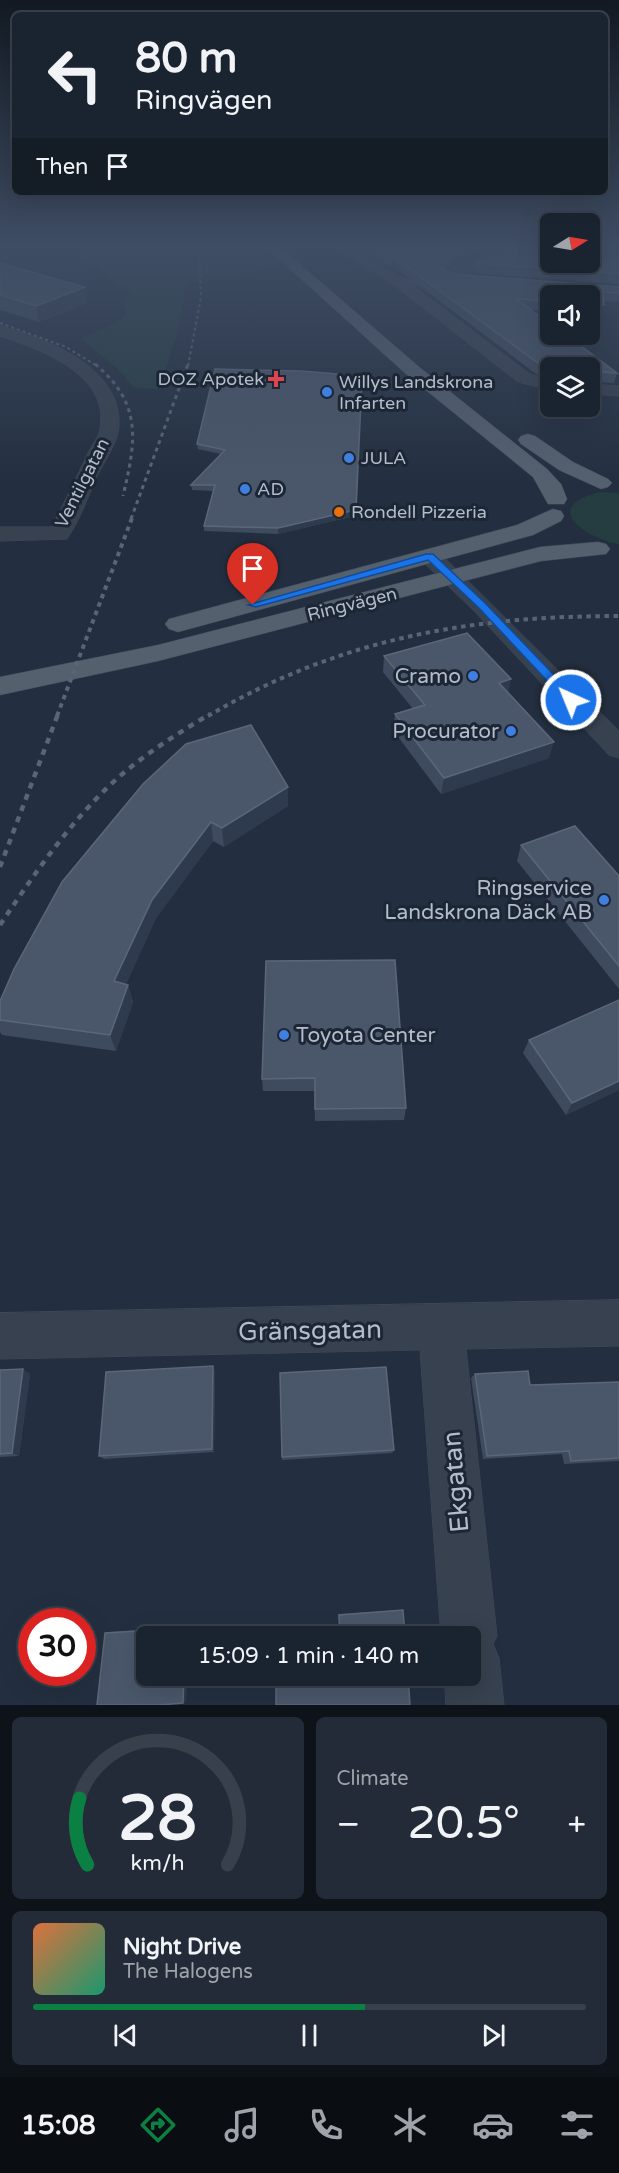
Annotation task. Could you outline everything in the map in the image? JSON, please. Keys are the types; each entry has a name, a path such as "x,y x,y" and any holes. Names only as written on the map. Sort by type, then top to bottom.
{"main road":[{"path":"363,326 412,370 540,473 550,484 554,508 568,534 609,551"},
{"path":"386,345 425,367 566,466 610,483"},
{"name":"Ringvägen","path":"0,663 163,628 525,530 554,508 573,488 610,483"},
{"name":"Ringvägen","path":"0,686 158,653 540,554 609,551"}],"street":[{"path":"456,326 512,369 540,383"},
{"name":"Ventilgatan","path":"0,331 49,349 72,362 92,378 104,395 110,427 59,534 0,534"},
{"path":"600,390 619,392"},
{"path":"430,556 619,748"},
{"name":"Gränsgatan","path":"0,1336 619,1323"},
{"name":"Ekgatan","path":"441,1328 468,1626"},
{"path":"473,1686 475,1705"}],"green space":[{"path":"110,326 179,326 159,389 134,388 119,370 80,338"},
{"path":"600,492 619,493 619,544 606,541 582,529 570,513 573,505 582,498"}],"building":[{"path":"487,326 540,326 540,345 580,345 596,357 540,357 540,364"},
{"path":"600,360 617,373 600,372"},
{"path":"215,369 301,371 337,374 337,377 362,378 356,510 278,528 204,526 215,485 191,485 225,450 197,444"},
{"path":"467,633 511,679 499,683 554,742 444,778 395,714 425,705 384,656"},
{"path":"251,725 288,787 222,828 211,822 152,900 114,981 128,985 110,1035 0,1020 0,1001 14,969 62,882 143,784 186,744"},
{"path":"575,826 619,876 619,966 521,845"},
{"path":"395,960 406,1108 315,1109 315,1078 262,1079 266,961"},
{"path":"619,1000 619,1081 572,1103 529,1040"},
{"path":"213,1366 212,1449 99,1456 106,1372"},
{"path":"386,1367 394,1450 282,1457 280,1373"},
{"path":"23,1369 12,1453 0,1454 0,1370"},
{"path":"528,1371 530,1385 619,1382 619,1458 571,1461 569,1451 487,1456 475,1374"},
{"path":"403,1610 404,1626 340,1626 339,1615"},
{"path":"136,1631 136,1686 184,1686 183,1703 97,1705 105,1633"},
{"path":"276,1686 409,1686 410,1705 276,1705"}],"railway":[{"path":"7,326 66,347 97,366"},
{"path":"188,366 196,326"},
{"path":"95,364 111,379 121,394 132,424 131,458 123,496"},
{"path":"131,519 188,364"},
{"path":"57,716 132,518"},
{"path":"208,716 306,668 406,637 458,627 510,621 619,616"},
{"path":"0,867 58,714"},
{"path":"0,925 51,852 94,801 121,775 146,756 210,714"}],"place":[{"name":"DOZ Apotek","path":"276,379"},
{"name":"Willys Landskrona Infarten","path":"327,392"},
{"name":"JULA","path":"349,458"},
{"name":"AD","path":"245,489"},
{"name":"Rondell Pizzeria","path":"339,512"},
{"name":"Cramo","path":"473,676"},
{"name":"Procurator","path":"511,731"},
{"name":"Ringservice Landskrona Däck AB","path":"604,900"},
{"name":"Toyota Center","path":"284,1035"}],"route":[{"path":"253,605 430,556 481,605 571,700"}]}
